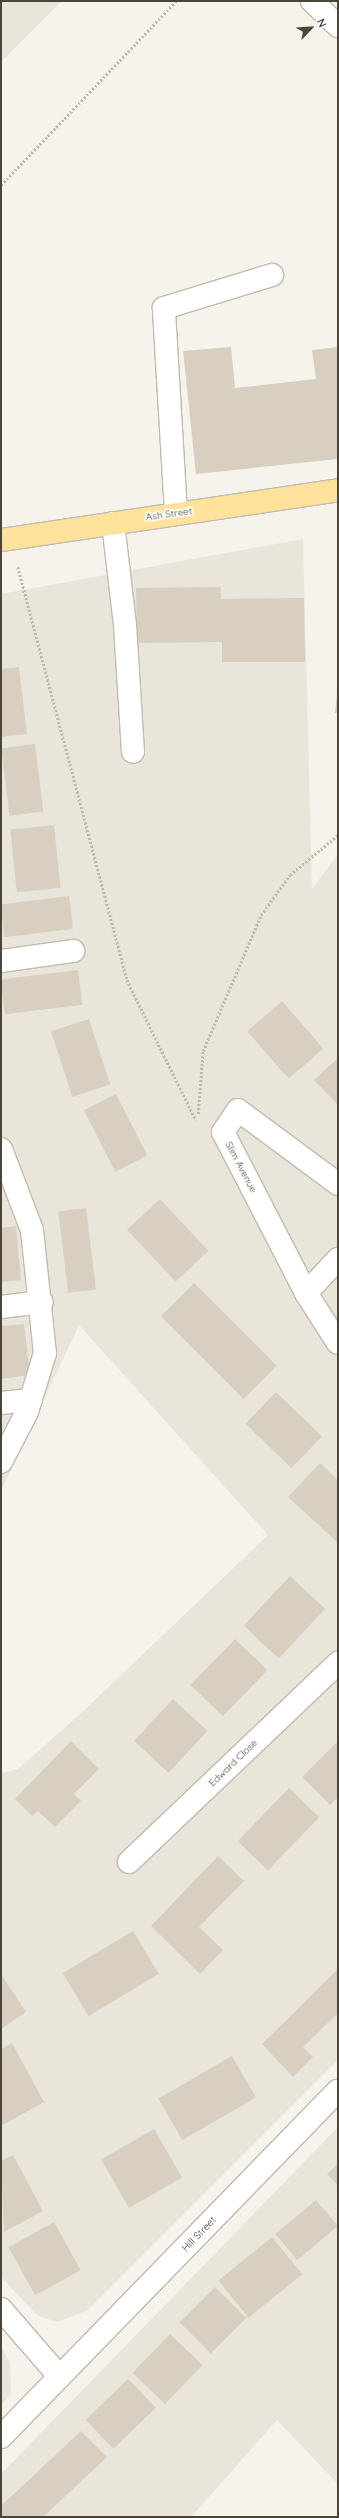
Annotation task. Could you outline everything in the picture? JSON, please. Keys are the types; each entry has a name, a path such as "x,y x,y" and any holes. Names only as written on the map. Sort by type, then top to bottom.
{"main road":[{"name":"Ash Street","path":"6,538 338,490"}],"street":[{"path":"312,1 338,26"},
{"path":"176,513 164,308 272,275"},
{"path":"113,523 126,625 134,752"},
{"path":"1,961 73,951"},
{"name":"Slim Avenue","path":"338,1184 238,1110 223,1132 306,1293 338,1343"},
{"path":"1,1149 10,1195 32,1230 42,1302 44,1354 31,1400 1,1462"},
{"path":"306,1293 338,1259"},
{"path":"1,1307 42,1302"},
{"path":"1,1403 31,1400"},
{"name":"Edward Close","path":"129,1862 338,1663"},
{"name":"Hill Street","path":"1,2438 59,2376 338,2091"},
{"path":"1,2309 59,2376"}],"path":[{"path":"1,185 176,1"},
{"path":"6,538 127,980 197,1121 223,1132"},
{"path":"197,1121 203,1051 261,915 290,875 338,835"}],"shaded area":[{"path":"1,1 62,1 1,62"},
{"path":"303,539 312,889 338,854 338,2060 88,2310 57,2322 38,2316 1,2277 1,1773 18,1769 78,1716 268,1535 79,1325 1,1491 1,594"},
{"path":"338,2127 338,2484 277,2420 191,2517 1,2517 1,2474"},
{"path":"1,2346 10,2364 11,2394 1,2405"}],"building":[{"path":"231,347 235,388 316,379 312,350 338,347 338,459 196,474 183,351"},
{"path":"221,587 221,599 304,598 305,662 222,662 222,642 137,643 136,588"},
{"path":"19,667 27,734 1,737 1,669"},
{"path":"337,694 338,713 335,713"},
{"path":"35,744 43,811 10,816 1,748"},
{"path":"54,825 61,888 17,892 10,830"},
{"path":"69,896 73,929 5,937 1,904"},
{"path":"78,970 82,1005 5,1014 1,979"},
{"path":"282,1001 323,1049 289,1079 247,1031"},
{"path":"89,1019 110,1085 72,1097 51,1031"},
{"path":"338,1058 338,1105 314,1080"},
{"path":"116,1094 147,1155 115,1172 84,1110"},
{"path":"160,1199 208,1251 176,1282 127,1230"},
{"path":"86,1208 96,1289 68,1293 58,1211"},
{"path":"16,1226 21,1280 1,1282 1,1228"},
{"path":"194,1283 277,1366 243,1399 161,1316"},
{"path":"24,1324 30,1375 1,1379 1,1326"},
{"path":"276,1392 322,1436 291,1468 245,1424"},
{"path":"320,1463 338,1480 338,1543 288,1497"},
{"path":"290,1576 325,1609 279,1658 244,1626"},
{"path":"235,1639 267,1670 223,1716 191,1685"},
{"path":"173,1699 207,1731 168,1773 134,1741"},
{"path":"71,1741 99,1769 74,1794 81,1801 55,1827 38,1811 32,1816 15,1799"},
{"path":"338,1741 338,1797 330,1805 302,1777"},
{"path":"289,1788 319,1817 268,1870 238,1841"},
{"path":"218,1856 244,1881 199,1927 223,1950 200,1974 151,1926"},
{"path":"133,1931 159,1974 88,2016 63,1973"},
{"path":"338,1969 338,2013 303,2047 313,2057 293,2077 262,2044"},
{"path":"1,1974 26,2012 1,2029"},
{"path":"12,2043 44,2102 1,2126 1,2049"},
{"path":"232,2056 256,2098 182,2140 158,2098"},
{"path":"154,2129 182,2177 129,2208 101,2160"},
{"path":"13,2155 43,2211 4,2232 1,2161"},
{"path":"338,2164 338,2186 327,2174"},
{"path":"316,2200 338,2226 297,2260 275,2234"},
{"path":"54,2222 81,2270 35,2295 9,2247"},
{"path":"272,2237 302,2274 249,2318 218,2280"},
{"path":"215,2287 246,2318 211,2353 180,2322"},
{"path":"170,2334 202,2365 165,2404 132,2373"},
{"path":"128,2379 156,2408 113,2449 86,2420"},
{"path":"81,2431 107,2457 43,2517 2,2517 1,2506"}]}
